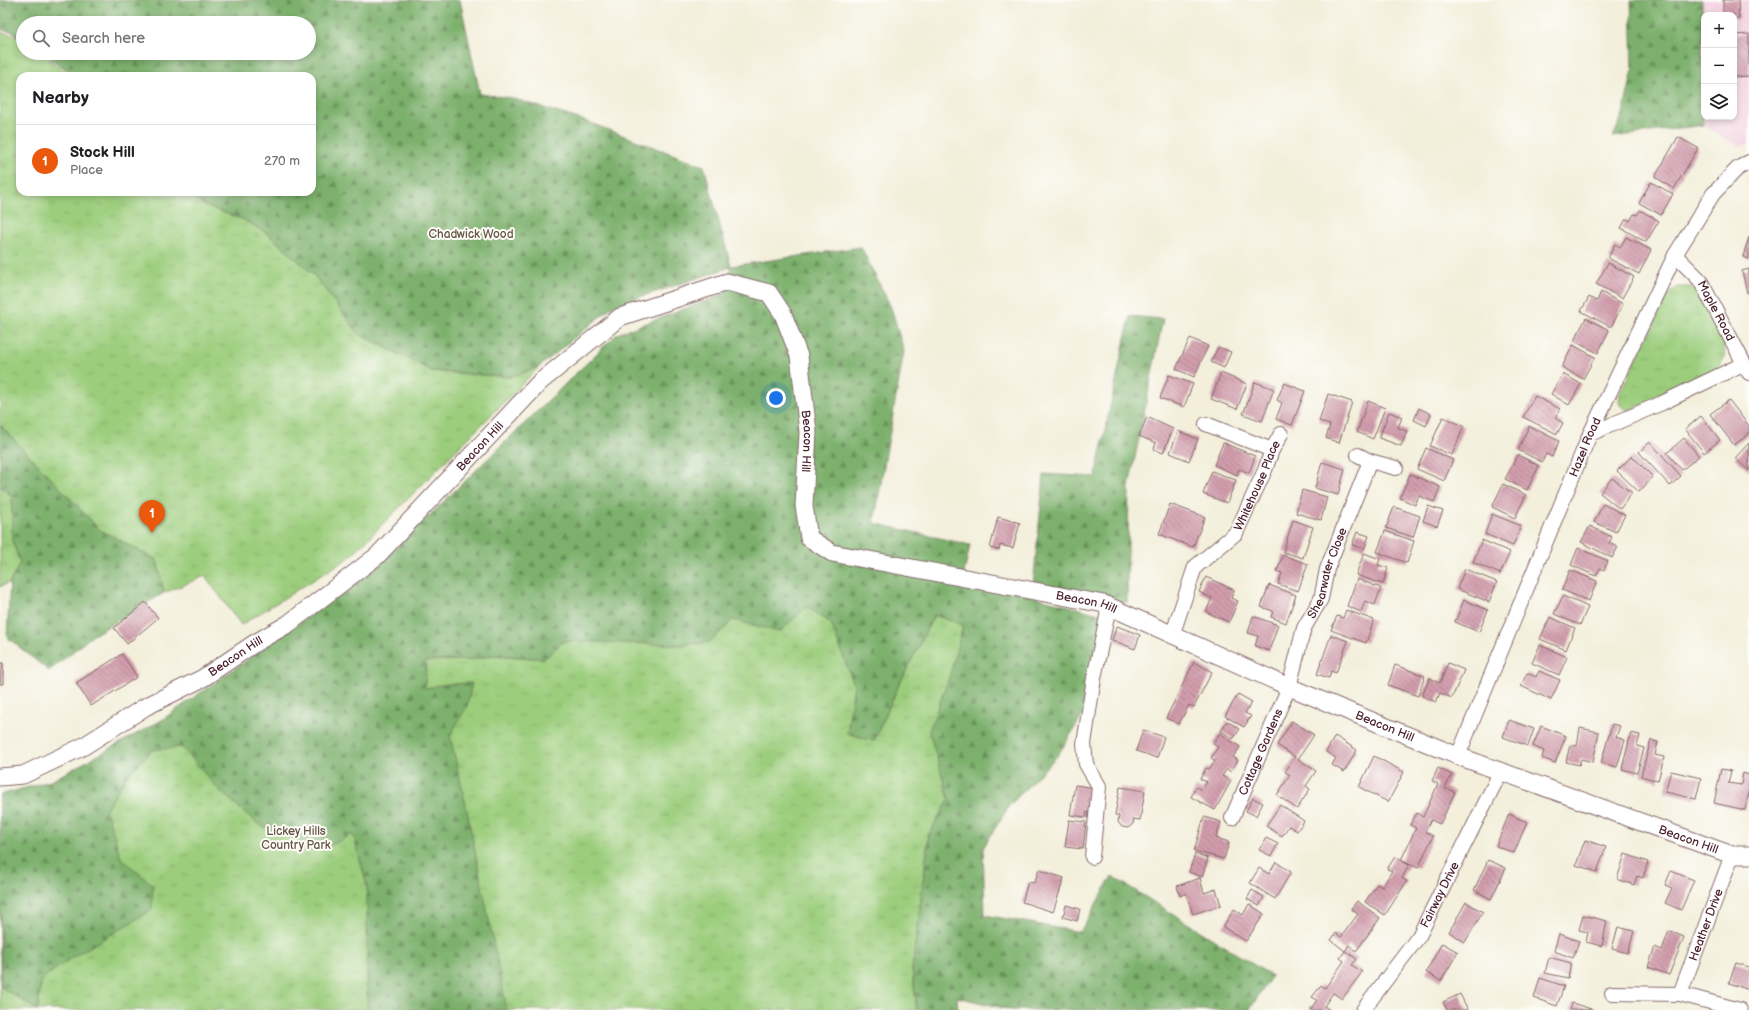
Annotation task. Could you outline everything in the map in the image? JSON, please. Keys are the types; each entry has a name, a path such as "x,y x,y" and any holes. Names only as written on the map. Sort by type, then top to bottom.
{"street":[{"name":"Hazel Road","path":"1458,756 1590,434 1675,255 1713,194 1737,169 1749,162"},
{"name":"Maple Road","path":"1675,255 1700,280 1746,368"},
{"name":"Beacon Hill","path":"0,777 23,775 84,746 145,707 203,678 255,643 288,624 377,556 540,382 620,317 727,282 769,293 784,314 799,356 808,432 804,506 809,538 832,553 1071,597 1109,607 1289,687 1458,756 1732,855 1749,855"},
{"path":"1590,434 1746,368"},
{"path":"1206,424 1272,450"},
{"name":"Whitehouse Place","path":"1172,636 1195,567 1236,533 1265,470 1272,450 1281,434"},
{"name":"Shearwater Close","path":"1289,687 1304,628 1322,599 1327,569 1364,458 1396,468"},
{"path":"1092,857 1099,786 1086,764 1084,744 1094,678 1109,607"},
{"name":"Cottage Gardens","path":"1232,818 1289,687"},
{"name":"Fairway Drive","path":"1366,1009 1419,936 1501,771"},
{"name":"Heather Drive","path":"1680,994 1732,855"},
{"path":"1612,992 1680,994 1740,1010"}],"shaded area":[{"path":"1702,0 1749,0 1749,144 1740,147 1703,125 1703,120 1737,120 1737,12 1702,12"}],"green space":[{"path":"0,0 460,0 480,94 512,98 585,121 704,166 731,266 861,247 891,307 904,351 874,523 970,545 963,578 1103,615 1096,694 1058,755 1009,806 983,848 985,915 1080,932 1112,876 1272,976 1249,1010 1012,1010 957,997 958,1010 917,1010 912,970 929,834 949,799 929,731 950,675 963,625 934,615 897,689 874,741 847,733 854,685 831,623 806,607 780,632 733,620 710,642 684,645 564,641 544,659 493,655 472,660 426,661 425,688 448,684 472,683 467,706 450,736 465,801 507,1010 367,1010 367,886 353,834 322,850 259,825 217,788 182,747 152,750 126,777 106,810 121,858 153,885 152,910 71,958 41,980 38,1010 1,987 0,795 51,781 162,720 369,574 617,334 724,294 731,267 613,306 539,367 510,377 432,371 359,334 314,275 267,233 242,219 205,206 192,196 316,196 316,72 69,72 53,60 316,60 316,16 16,16 16,35 12,32 0,29"},
{"path":"1631,0 1702,0 1701,120 1703,120 1703,125 1613,137 1623,114 1633,70"},
{"path":"0,32 16,36 16,60 49,60 66,72 16,72 16,196 192,196 205,206 242,219 267,233 314,275 359,334 432,371 510,377 539,367 350,557 241,625 205,576 164,593 157,560 100,530 0,425"},
{"path":"1678,287 1694,287 1710,312 1724,343 1725,352 1723,360 1713,372 1628,411 1619,403 1620,393 1669,294"},
{"path":"1130,316 1163,319 1129,487 1127,603 1063,588 1033,585 1044,474 1095,477"},
{"name":"Lickey Hills Country Park","path":"617,334 806,606 831,622 854,685 848,733 874,741 897,689 934,615 964,624 951,675 929,731 949,799 929,834 912,970 917,1010 0,1010 0,795 51,781 162,720 369,574"},
{"path":"0,425 100,530 157,560 164,593 92,636 49,671 7,637 10,582 20,563 12,540 12,496 0,486"},
{"path":"0,486 12,496 12,540 20,563 10,582 0,587"}],"building":[{"path":"1723,0 1738,0 1739,19 1737,19 1737,12 1723,12"},
{"path":"1749,34 1749,76 1737,77 1737,35"},
{"path":"1678,137 1698,148 1674,189 1655,177"},
{"path":"1651,182 1673,194 1661,215 1639,203"},
{"path":"1640,210 1659,221 1646,242 1621,228 1626,219 1630,221 1634,214 1637,215"},
{"path":"1626,237 1651,250 1639,274 1608,258 1615,245 1620,248"},
{"path":"1749,237 1749,259 1743,257"},
{"path":"1608,263 1634,277 1622,298 1596,284"},
{"path":"1749,269 1749,292 1747,293 1742,271"},
{"path":"1601,292 1623,304 1611,327 1581,311 1589,297 1597,301"},
{"path":"1586,318 1609,330 1598,353 1574,341"},
{"path":"1190,338 1208,346 1194,377 1176,369"},
{"path":"1573,345 1595,357 1583,379 1562,367"},
{"path":"1218,347 1231,352 1224,368 1211,362"},
{"path":"1221,373 1247,384 1237,409 1211,399"},
{"path":"1563,374 1581,384 1569,405 1551,394"},
{"path":"1169,375 1193,384 1184,407 1160,398"},
{"path":"1255,382 1274,389 1262,421 1243,414"},
{"path":"1284,383 1305,391 1292,425 1276,419 1282,403 1277,400"},
{"path":"1328,394 1352,402 1339,443 1326,438 1330,425 1319,421"},
{"path":"1535,396 1560,409 1555,418 1563,423 1557,434 1523,417"},
{"path":"1729,400 1749,426 1749,434 1734,445 1710,414"},
{"path":"1368,401 1385,408 1373,439 1357,432"},
{"path":"1419,408 1431,414 1426,426 1414,420"},
{"path":"1389,412 1402,417 1398,428 1407,431 1401,446 1379,438"},
{"path":"1701,416 1720,440 1704,453 1685,429"},
{"path":"1147,417 1173,429 1163,453 1154,449 1156,443 1139,436"},
{"path":"1443,417 1464,426 1452,455 1430,446"},
{"path":"1529,426 1559,441 1552,457 1546,454 1542,462 1518,450"},
{"path":"1178,431 1198,439 1189,461 1170,453"},
{"path":"1684,438 1699,456 1682,470 1667,453"},
{"path":"1650,442 1681,476 1670,486 1639,452"},
{"path":"1223,443 1255,456 1249,473 1239,469 1237,475 1214,465"},
{"path":"1749,443 1749,471 1735,458"},
{"path":"1426,448 1453,460 1444,481 1417,469"},
{"path":"1518,455 1539,466 1527,490 1505,479"},
{"path":"1632,456 1653,477 1639,492 1617,471"},
{"path":"1322,462 1345,469 1338,495 1315,488"},
{"path":"1212,471 1236,480 1227,503 1203,494"},
{"path":"1410,474 1440,487 1434,502 1419,496 1415,505 1400,498"},
{"path":"1612,478 1632,493 1620,509 1600,493"},
{"path":"1503,484 1526,495 1515,518 1492,507"},
{"path":"1302,490 1327,497 1321,520 1296,513"},
{"path":"1170,504 1205,517 1193,547 1159,534"},
{"path":"1603,504 1625,515 1616,532 1594,522"},
{"path":"1428,506 1443,511 1437,526 1423,521"},
{"path":"1394,507 1420,516 1413,537 1386,528"},
{"path":"1492,514 1521,526 1513,546 1485,534"},
{"path":"998,517 1020,523 1013,548 1000,545 999,550 990,548"},
{"path":"1293,520 1313,527 1303,558 1283,552"},
{"path":"1590,526 1612,537 1609,543 1618,547 1612,558 1581,542"},
{"path":"1385,531 1414,541 1407,563 1377,552"},
{"path":"1357,532 1369,536 1364,549 1352,545"},
{"path":"1482,540 1510,552 1500,574 1473,562"},
{"path":"1578,548 1608,561 1604,570 1600,568 1596,576 1571,565"},
{"path":"1364,553 1380,559 1378,565 1388,568 1383,584 1356,575"},
{"path":"1283,555 1308,564 1298,591 1278,584 1282,573 1277,571"},
{"path":"1465,569 1497,582 1489,602 1457,589"},
{"path":"1570,570 1597,581 1589,601 1562,590"},
{"path":"1206,577 1234,590 1231,598 1238,601 1229,622 1206,612 1212,598 1199,592"},
{"path":"1357,579 1381,588 1375,605 1365,601 1361,612 1347,606"},
{"path":"1269,585 1296,595 1286,623 1271,617 1273,611 1261,607"},
{"path":"1563,596 1588,607 1580,625 1554,614"},
{"path":"1464,600 1488,610 1479,632 1455,622"},
{"path":"145,602 158,618 127,644 114,628"},
{"path":"1346,610 1374,620 1366,643 1331,630 1337,616 1343,618"},
{"path":"1253,616 1278,625 1269,651 1255,646 1258,636 1248,633"},
{"path":"1550,617 1575,628 1566,650 1540,639"},
{"path":"1117,626 1140,635 1135,649 1112,640"},
{"path":"1331,635 1348,641 1336,673 1331,671 1329,678 1317,674"},
{"path":"1540,645 1567,657 1559,675 1532,663"},
{"path":"122,654 137,677 91,706 76,683"},
{"path":"1194,662 1212,672 1194,707 1189,705 1179,724 1166,718"},
{"path":"0,663 3,663 3,684 0,684"},
{"path":"1448,663 1464,670 1452,698 1440,693 1436,702 1422,696 1430,678 1440,683"},
{"path":"1395,665 1425,676 1418,696 1388,685"},
{"path":"1539,671 1560,680 1551,700 1521,686 1527,673 1536,677"},
{"path":"1238,694 1252,702 1245,713 1251,716 1244,727 1225,716"},
{"path":"1509,720 1534,729 1528,746 1503,737"},
{"path":"1227,721 1240,729 1233,739 1221,731"},
{"path":"1292,721 1314,735 1298,759 1316,771 1306,786 1310,789 1297,809 1277,795 1290,775 1285,772 1295,757 1277,745"},
{"path":"1612,724 1620,726 1616,737 1625,740 1617,767 1601,763"},
{"path":"1541,726 1566,736 1555,763 1542,758 1544,751 1533,746"},
{"path":"1580,728 1599,732 1593,762 1581,759 1579,765 1566,762 1570,745 1577,746"},
{"path":"1143,730 1164,737 1157,758 1136,751"},
{"path":"1220,733 1240,747 1233,757 1238,760 1231,772 1227,769 1222,776 1231,781 1215,810 1191,797 1196,787 1202,790 1207,782 1200,779 1206,768 1209,769 1215,761 1211,758 1218,747 1213,744"},
{"path":"1631,733 1640,735 1637,746 1644,748 1637,773 1622,769"},
{"path":"1335,736 1357,750 1344,772 1332,765 1336,758 1326,752"},
{"path":"1651,740 1658,742 1655,755 1664,757 1658,781 1641,776"},
{"path":"1374,756 1404,772 1388,802 1359,787"},
{"path":"1438,768 1452,775 1445,788 1455,792 1440,824 1431,820 1425,832 1433,836 1418,868 1402,861 1409,865 1402,878 1407,881 1385,915 1365,902 1377,884 1382,887 1392,871 1387,869 1395,857 1401,860 1416,828 1410,825 1417,813 1423,817 1438,784 1432,781"},
{"path":"1721,769 1731,771 1728,783 1741,785 1743,773 1749,775 1749,792 1745,810 1714,803"},
{"path":"1671,771 1701,778 1696,799 1665,792"},
{"path":"1075,785 1096,788 1092,813 1087,812 1086,817 1070,815"},
{"path":"1120,787 1145,791 1140,820 1134,819 1133,824 1128,828 1122,827 1118,822 1119,816 1115,815"},
{"path":"1253,798 1263,803 1256,816 1246,811"},
{"path":"1280,805 1304,821 1297,831 1289,826 1282,836 1266,826"},
{"path":"1509,814 1527,822 1514,853 1496,846"},
{"path":"1204,817 1221,822 1216,838 1229,842 1224,859 1194,851"},
{"path":"1069,820 1086,822 1083,849 1065,847"},
{"path":"1266,838 1278,844 1271,856 1259,850"},
{"path":"1585,840 1606,847 1597,872 1576,865"},
{"path":"1195,854 1208,858 1202,877 1189,872"},
{"path":"1625,854 1648,862 1643,878 1637,876 1634,885 1617,879"},
{"path":"1488,860 1506,868 1491,899 1474,890"},
{"path":"1276,862 1291,872 1275,899 1250,883 1259,868 1269,874"},
{"path":"1039,870 1064,878 1053,912 1022,902 1028,882 1034,883"},
{"path":"1671,871 1694,880 1681,910 1665,903 1672,888 1665,885"},
{"path":"1200,878 1204,893 1216,889 1221,905 1193,914 1186,893 1180,896 1177,886"},
{"path":"1252,890 1264,897 1259,906 1247,899"},
{"path":"1357,901 1380,918 1356,951 1349,945 1345,951 1331,940 1336,933 1341,937 1358,914 1351,909"},
{"path":"1466,902 1483,912 1465,942 1449,932"},
{"path":"1249,904 1264,914 1246,941 1223,927 1234,909 1243,915"},
{"path":"1066,905 1080,909 1077,921 1063,917"},
{"path":"1583,915 1607,921 1602,946 1586,942 1588,932 1579,930"},
{"path":"1618,927 1634,931 1628,953 1612,949"},
{"path":"1669,931 1684,937 1669,975 1648,967 1655,947 1662,950"},
{"path":"1559,934 1579,941 1573,958 1554,951"},
{"path":"1442,943 1458,952 1441,981 1426,972"},
{"path":"1345,951 1357,959 1352,965 1362,972 1342,999 1333,993 1324,1006 1330,1010 1310,1010 1317,1000 1312,997 1321,985 1325,988 1344,961 1340,958"},
{"path":"1549,957 1571,963 1568,978 1545,973"},
{"path":"1736,963 1749,967 1749,990 1729,983"},
{"path":"1540,978 1564,986 1557,1006 1534,998"},
{"path":"1460,994 1468,1010 1447,1010 1443,1002"},
{"path":"1572,1003 1594,1010 1570,1010"}],"place":[{"name":"Stock Hill","path":"152,533"}],"park label":[{"name":"Chadwick Wood","path":"471,234"}]}
